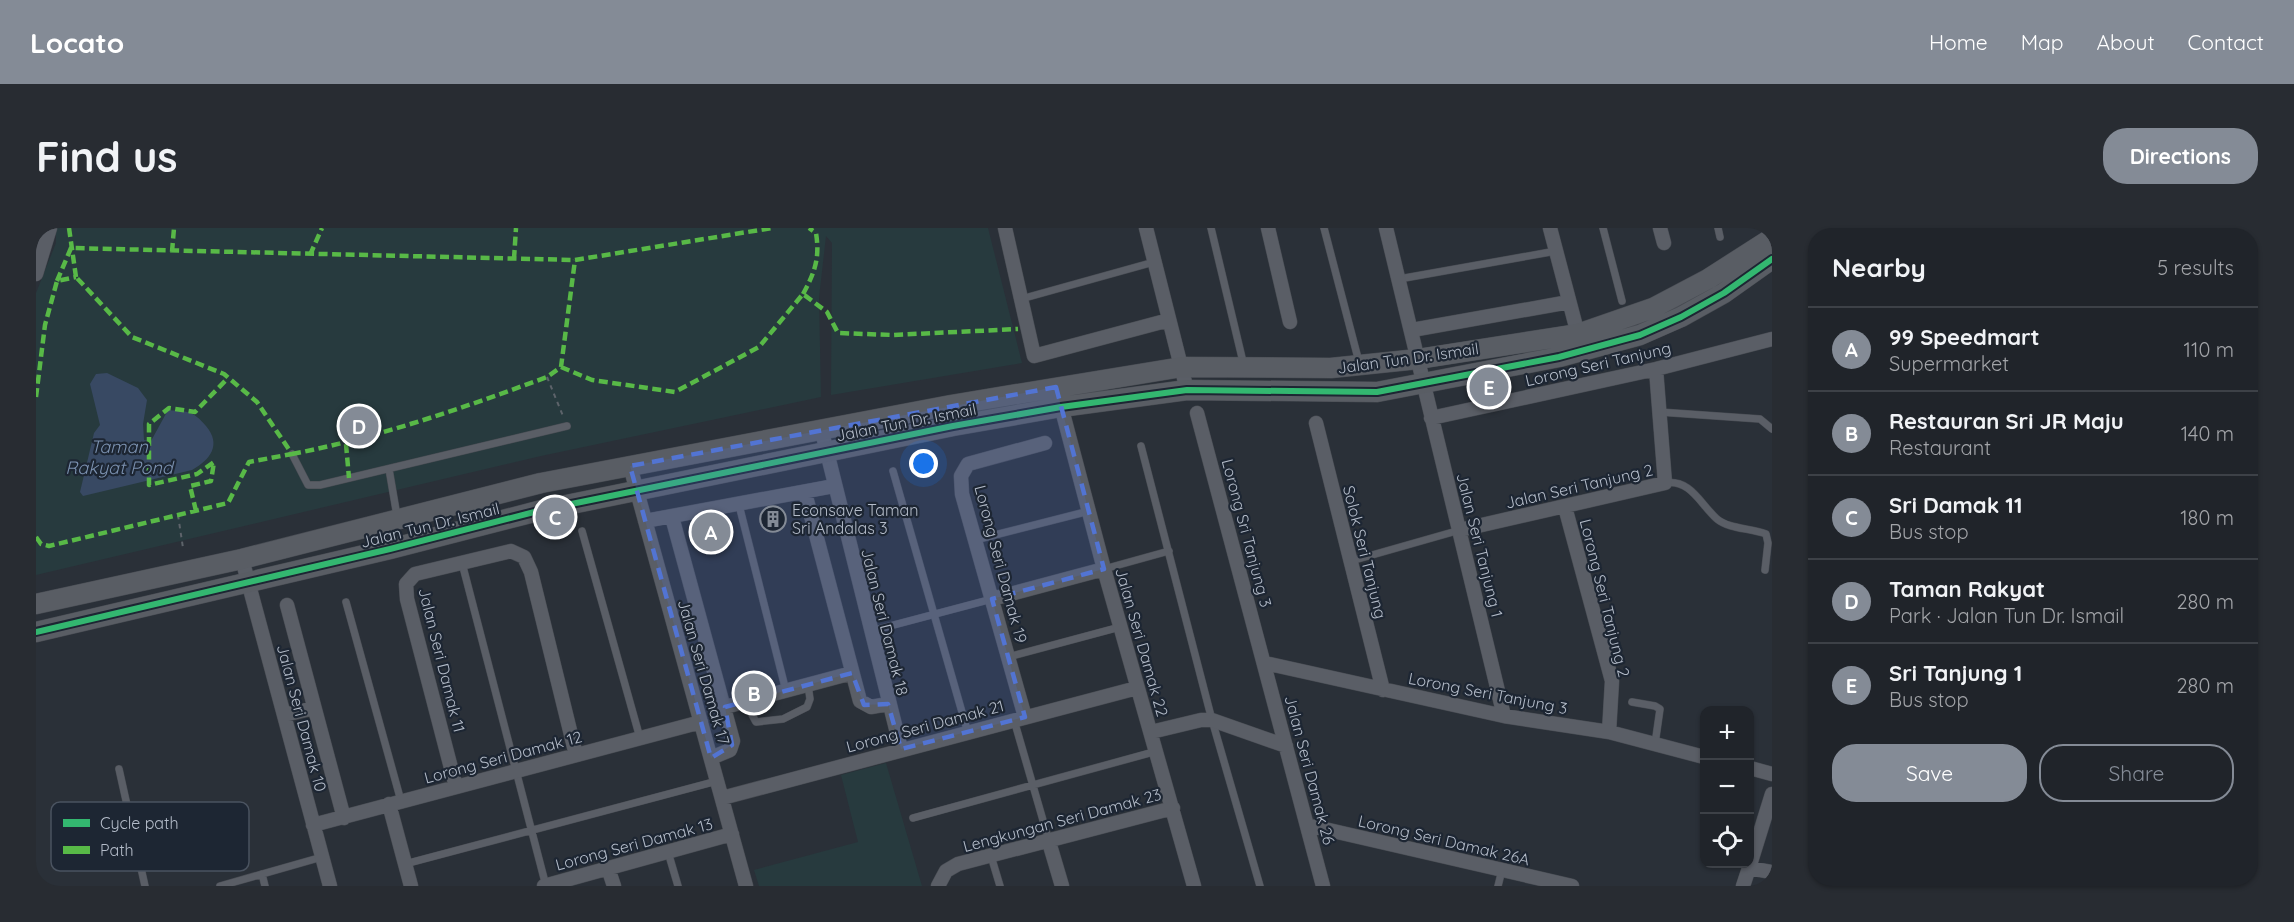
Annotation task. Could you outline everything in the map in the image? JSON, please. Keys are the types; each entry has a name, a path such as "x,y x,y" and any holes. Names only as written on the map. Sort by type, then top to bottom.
{"street":[{"path":"1005,228 1035,356 1169,320"},
{"path":"1146,228 1187,390"},
{"path":"1268,228 1290,322"},
{"name":"Jalan Seri Tanjung 1","path":"1386,228 1504,716"},
{"path":"1550,228 1580,343"},
{"path":"1660,228 1664,243"},
{"path":"36,274 44,236"},
{"name":"Jalan Tun Dr. Ismail","path":"36,632 636,489 1061,407 1187,390 1377,392 1423,382 1580,343 1708,279 1772,238"},
{"name":"Jalan Tun Dr. Ismail","path":"36,604 242,559 541,483 1056,387 1182,367 1360,366 1640,335 1681,317 1724,293 1772,259"},
{"path":"1412,330 1569,302"},
{"name":"Lorong Seri Tanjung","path":"1431,418 1656,369 1772,339"},
{"name":"Jalan Seri Tanjung 2","path":"1460,530 1665,483 1656,369"},
{"name":"Jalan Seri Damak 22","path":"1056,387 1120,627 1194,886"},
{"name":"Lorong Sri Tanjung 3","path":"1197,413 1265,663"},
{"name":"Solok Seri Tanjung","path":"1316,423 1383,690"},
{"name":"Jalan Seri Damak 18","path":"822,432 901,749"},
{"name":"Lorong Seri Damak 19","path":"1019,718 1008,657 962,494 961,476 968,464 1045,443"},
{"name":"Jalan Seri Damak 17","path":"630,466 746,886"},
{"path":"645,521 834,486"},
{"path":"805,493 860,701 871,707 888,704"},
{"name":"Lorong Seri Tanjung 2","path":"1565,507 1612,681 1609,732"},
{"path":"672,517 725,707 732,746 729,750 711,758"},
{"name":"Jalan Seri Damak 11","path":"456,787 407,599 406,584 415,574 511,550 524,557 531,572 576,755"},
{"name":"Jalan Seri Damak 10","path":"242,559 330,886"},
{"path":"992,599 1104,569"},
{"name":"Jalan Seri Damak 10","path":"288,605 344,818"},
{"name":"Lorong Seri Tanjung 3","path":"1265,663 1504,716 1609,732 1700,756"},
{"name":"Jalan Seri Damak 26","path":"1265,663 1323,886"},
{"path":"725,707 852,673"},
{"name":"Lorong Seri Damak 21","path":"722,798 1137,688"},
{"path":"284,715 314,708"},
{"path":"1150,732 1201,720 1212,720 1286,746"},
{"name":"Lorong Seri Damak 12","path":"314,825 701,722"},
{"path":"1754,769 1772,774"},
{"path":"1754,861 1766,843 1772,794"},
{"path":"395,803 411,886"},
{"name":"Lengkungan Seri Damak 23","path":"938,886 946,871 958,864 1173,808"},
{"name":"Lorong Seri Damak 26A","path":"1307,825 1572,886"},
{"name":"Lorong Seri Damak 13","path":"546,886 732,834"},
{"path":"1049,842 1062,886"},
{"path":"608,868 614,886"},
{"path":"1743,886 1749,868 1772,872"}],"lane":[{"path":"1211,228 1244,368"},
{"path":"1324,228 1360,366"},
{"path":"1603,228 1622,301"},
{"path":"1718,228 1720,237"},
{"path":"1399,279 1556,251"},
{"path":"1022,299 1154,262"},
{"path":"1659,412 1760,419 1772,429"},
{"path":"292,453 308,484 320,485 567,426"},
{"path":"1141,446 1212,720 1260,886"},
{"path":"389,469 398,521"},
{"path":"893,471 968,733"},
{"path":"1665,483 1674,482 1688,487 1718,520 1732,526 1766,534 1768,543 1765,570"},
{"path":"739,505 786,691"},
{"path":"975,540 1089,511"},
{"path":"1351,561 1460,530"},
{"path":"582,531 640,738"},
{"path":"1104,569 1169,551"},
{"path":"462,562 546,886"},
{"path":"871,631 992,599"},
{"path":"346,602 395,803"},
{"path":"1008,657 1120,627"},
{"path":"745,702 756,722 783,719 807,707 810,699 808,685"},
{"path":"1632,702 1660,709 1655,744"},
{"path":"1019,718 1033,786 1049,842"},
{"path":"913,818 1157,752"},
{"path":"119,769 126,802"},
{"path":"405,864 717,781"},
{"path":"668,852 678,886"},
{"path":"992,856 1000,886"},
{"path":"220,886 322,857"},
{"path":"1498,886 1502,870"},
{"path":"142,871 145,886"},
{"path":"262,874 265,886"}],"path":[{"path":"547,377 567,426"},
{"path":"177,515 183,548"}],"highlighted area":[{"path":"1056,387 1104,569 992,599 1025,717 901,749 888,704 864,705 852,673 725,707 732,745 711,758 630,466"}],"green space":[{"path":"56,228 988,228 1022,363 831,395 832,243 826,236 819,298 821,397 541,456 36,575 36,293 56,243"},
{"path":"886,763 922,886 759,886 754,870 858,842 841,775"}],"water":[{"name":"Taman Rakyat Pond","path":"107,373 138,388 147,400 143,424 144,440 151,441 168,410 185,411 197,417 211,433 213,446 209,457 192,470 83,496 80,492 94,433 100,425 90,384 96,374"}],"marked path":[{"path":"69,228 76,277"},
{"path":"172,252 174,228"},
{"path":"310,255 322,228"},
{"path":"514,259 516,228"},
{"path":"57,281 71,248 575,260 772,228"},
{"path":"803,294 811,279 817,257 816,233 809,228"},
{"path":"292,454 421,421 547,377 561,367 575,260"},
{"path":"36,397 45,325 57,281 76,277"},
{"path":"36,537 41,544 49,546 228,503 249,462 292,454 257,402 224,374 132,337 76,277"},
{"path":"561,367 592,380 675,392 759,347 803,294 827,312 838,333 893,335 1018,329"},
{"path":"196,511 190,486 211,481 214,462 197,474 149,485 149,424 169,408 195,412 228,378"},
{"path":"346,444 349,478"}],"cycle path":[{"path":"36,632 390,549 542,510 953,426 1061,407 1187,390 1377,392 1559,357 1640,335 1681,317 1724,293 1772,259"}],"place":[{"name":"Sri Tanjung 1","path":"1489,387"},
{"name":"Taman Rakyat","path":"359,426"},
{"name":"Sri Damak 11","path":"555,517"},
{"name":"Econsave Taman Sri Andalas 3","path":"773,519"},
{"name":"99 Speedmart","path":"711,532"},
{"name":"Restauran Sri JR Maju","path":"754,693"}]}
